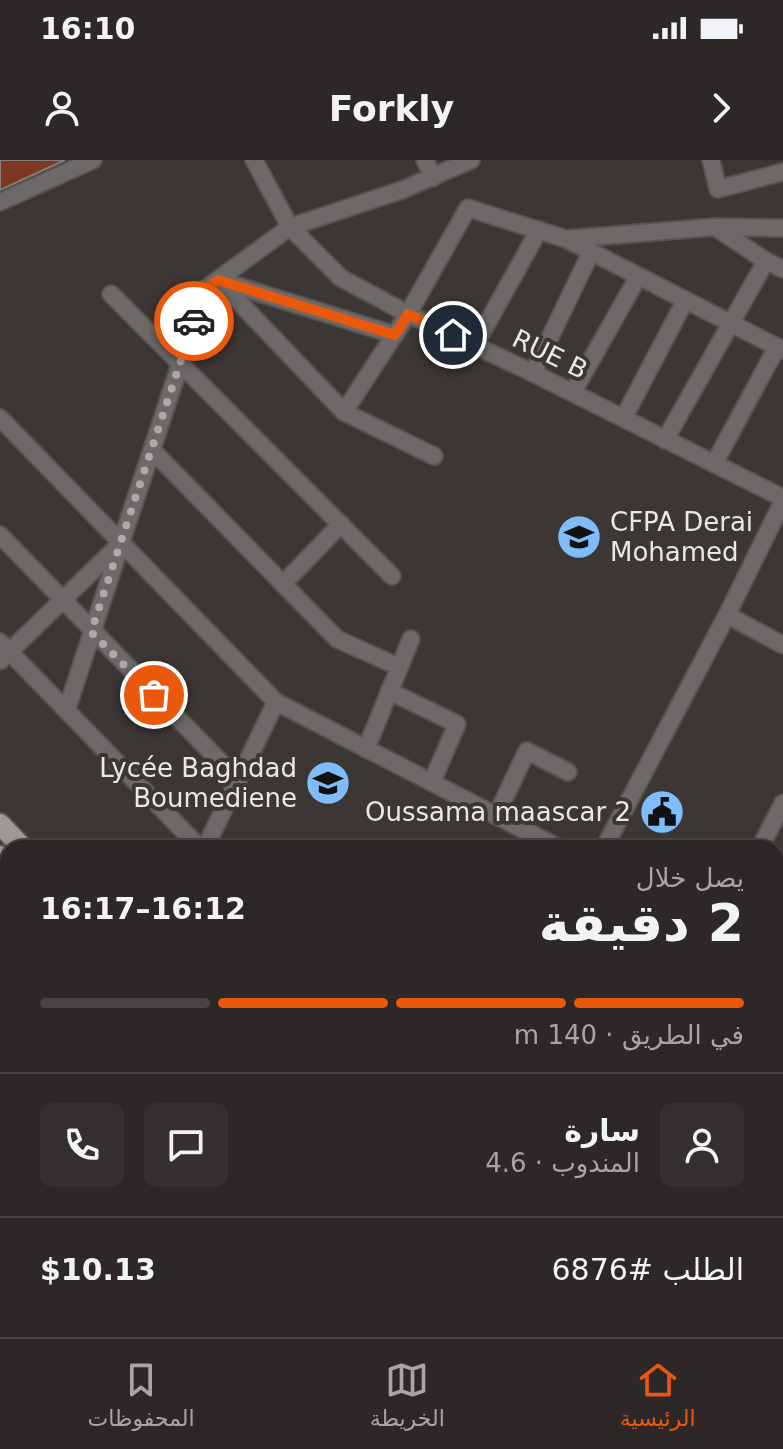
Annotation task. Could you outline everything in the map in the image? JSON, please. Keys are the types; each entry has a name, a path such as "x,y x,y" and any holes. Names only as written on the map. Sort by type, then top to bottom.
{"main road":[{"path":"0,824 15,840"}],"street":[{"path":"0,202 93,160"},
{"name":"RUE B","path":"254,160 290,227 341,278 783,499"},
{"path":"425,160 433,178"},
{"path":"67,709 205,289 290,227 433,178 471,160"},
{"path":"711,160 718,189 783,172"},
{"path":"344,412 408,314 468,208 566,239 780,348 714,464"},
{"path":"715,227 783,269"},
{"path":"566,239 715,227 783,228"},
{"path":"475,345 539,230"},
{"path":"533,373 591,252"},
{"path":"665,440 729,321 766,261"},
{"path":"573,392 638,277"},
{"path":"218,280 395,335"},
{"path":"218,280 344,412 434,456"},
{"path":"111,294 392,576"},
{"path":"624,417 685,301"},
{"path":"0,418 276,702 543,840"},
{"path":"152,450 337,639 399,667"},
{"path":"608,840 727,615 783,499"},
{"path":"283,584 341,524"},
{"path":"0,535 238,780"},
{"path":"121,543 3,652 67,709 195,840"},
{"path":"727,615 783,645"},
{"path":"366,749 411,639"},
{"path":"389,691 457,724 432,782"},
{"path":"207,840 276,702"},
{"path":"496,816 527,751 568,772"},
{"path":"764,840 783,803"}],"building":[{"path":"0,160 65,160 0,190"}],"way so far":[{"path":"154,695 91,632 194,321"}],"place":[{"name":"CFPA Derai Mohamed","path":"579,537"},
{"name":"Lycée Baghdad Boumediene","path":"328,783"},
{"name":"Oussama maascar 2","path":"662,812"}],"route":[{"path":"194,321 205,289 218,280 395,335 408,314 453,335"}]}
